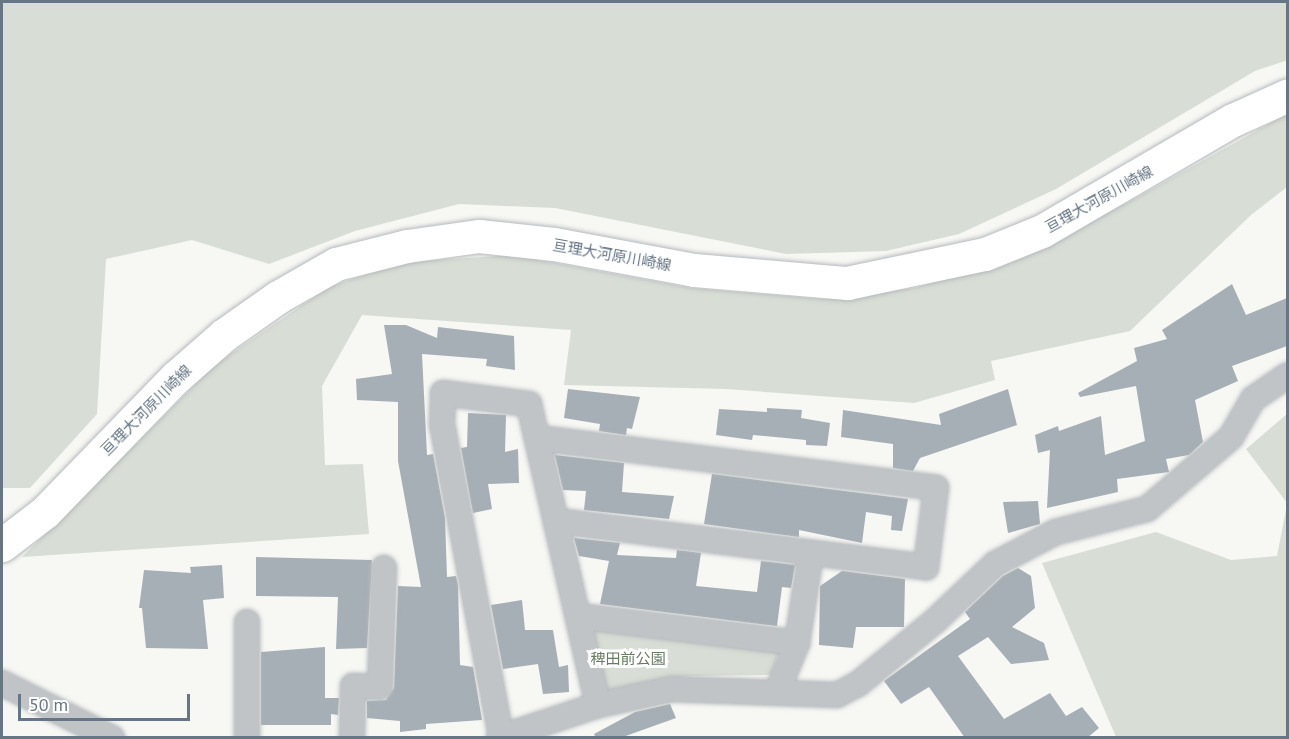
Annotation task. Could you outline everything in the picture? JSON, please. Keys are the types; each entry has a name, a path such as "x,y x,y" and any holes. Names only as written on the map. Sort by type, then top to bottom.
{"main road":[{"name":"亘理大河原川崎線","path":"2,546 45,512 175,378 224,335 278,297 336,264 407,246 479,236 554,244 694,270 847,283 985,254 1042,231 1233,120 1287,95"}],"street":[{"path":"598,705 529,404 443,393 442,425 500,737 563,728 598,705 672,689 837,695 858,684 936,621 994,564 1056,532 1147,509 1231,437 1253,399 1287,375"},
{"path":"537,438 936,488 926,567 556,521"},
{"path":"777,692 797,643 812,553"},
{"path":"352,738 353,686 380,687 384,568"},
{"path":"578,616 797,643"},
{"path":"247,622 247,738"},
{"path":"2,683 112,738"}],"green space":[{"path":"2,2 1287,2 1288,60 1255,71 1056,189 959,234 886,251 786,254 555,208 459,204 355,231 269,264 192,240 106,259 97,414 30,488 2,488"},
{"path":"1287,114 1287,187 1251,215 1130,331 991,361 995,380 914,403 726,389 564,385 571,330 362,315 322,386 325,465 363,464 369,534 22,557 216,364 329,287 404,262 512,255 691,288 822,299 915,288 1004,260 1125,204"},
{"path":"1287,414 1287,503 1246,449"},
{"path":"1287,505 1287,737 1116,737 1042,563 1156,532 1231,560 1277,556"},
{"name":"稗田前公園","path":"588,624 780,647 771,675 691,676 657,680 617,695 605,689"}],"building":[{"path":"1232,284 1246,315 1287,298 1287,346 1232,366 1238,381 1195,400 1203,442 1189,455 1166,459 1169,472 1117,479 1118,492 1047,508 1050,450 1038,453 1035,435 1058,426 1059,431 1101,416 1105,455 1145,441 1136,386 1080,397 1078,393 1137,361 1134,348 1167,339 1162,330"},
{"path":"384,325 406,325 437,338 438,327 514,336 515,370 486,366 487,359 422,354 427,455 433,454 445,518 447,577 456,576 458,585 460,665 473,667 482,720 426,724 426,729 400,732 400,721 367,718 367,701 386,700 394,688 398,586 421,587 398,461 398,402 357,400 356,379 392,374"},
{"path":"568,389 640,397 632,429 627,428 626,435 599,431 600,424 564,418"},
{"path":"1008,389 1017,425 920,458 913,471 893,468 893,444 841,437 843,410 941,425 939,414"},
{"path":"767,408 802,410 801,418 830,423 827,446 806,445 806,440 753,435 752,440 716,435 719,409 767,412"},
{"path":"468,413 506,415 505,452 518,449 519,483 488,484 492,509 473,513 461,448 467,447"},
{"path":"555,455 624,463 622,492 674,496 669,519 584,510 586,491 563,490"},
{"path":"712,474 908,499 902,531 891,530 892,516 866,512 862,543 799,530 799,537 704,524"},
{"path":"1038,501 1040,524 1008,533 1003,502"},
{"path":"574,538 620,543 617,555 676,558 677,550 701,553 696,586 757,592 761,561 795,565 791,588 782,587 777,626 600,604 609,561 579,556"},
{"path":"256,557 372,560 367,648 336,649 338,597 256,596"},
{"path":"222,565 224,598 203,600 208,649 146,648 142,608 139,608 144,570 191,573 190,567"},
{"path":"1018,568 1031,576 1035,608 1012,627 1044,643 1049,660 1011,664 988,637 958,656 1004,719 1050,693 1066,716 1082,707 1099,728 1087,738 965,738 929,687 901,704 884,681 970,619 965,612 1003,576"},
{"path":"842,571 905,579 904,627 856,627 853,648 819,645 820,586"},
{"path":"522,600 525,630 553,630 559,667 568,665 569,692 543,694 538,664 503,669 491,605"},
{"path":"325,647 325,698 339,698 338,715 331,714 331,725 261,725 261,652"},
{"path":"670,704 676,718 620,738 596,738 594,734 635,712"}]}
